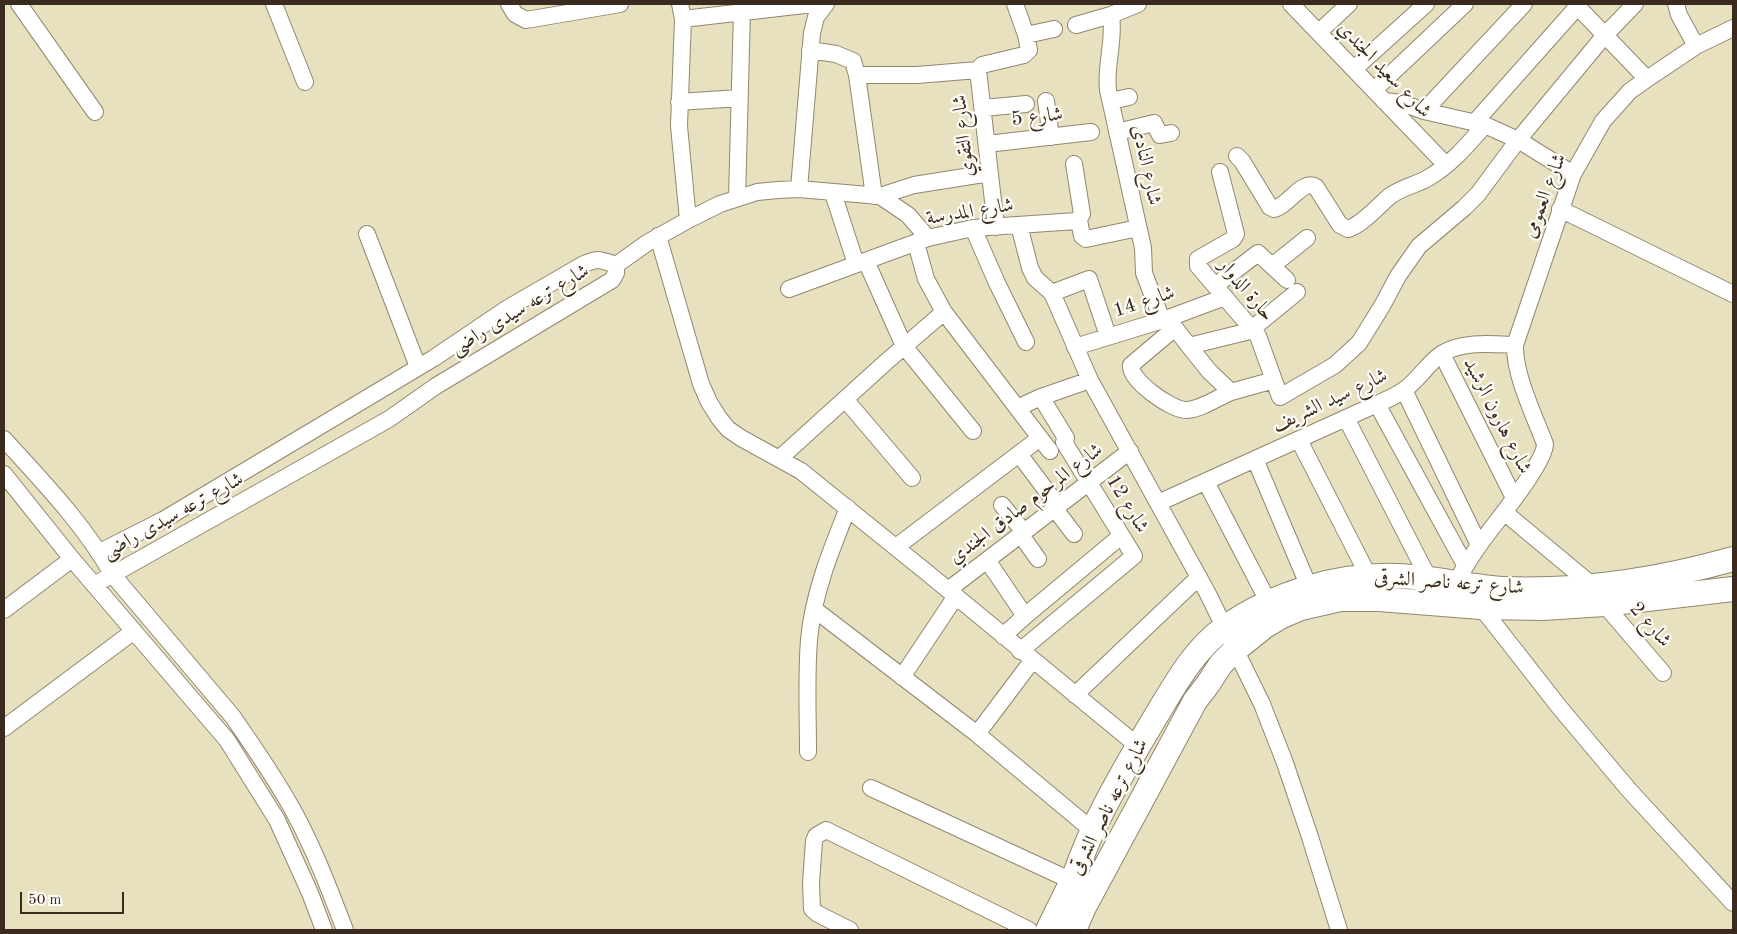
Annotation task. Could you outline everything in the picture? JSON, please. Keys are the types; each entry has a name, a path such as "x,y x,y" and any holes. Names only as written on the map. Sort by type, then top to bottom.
{"street":[{"path":"20,4 95,112"},
{"path":"274,4 305,82"},
{"path":"509,4 515,14 526,20 620,4"},
{"path":"688,220 679,126 681,11 813,4"},
{"path":"799,189 810,50 816,17 826,4"},
{"path":"857,75 917,75 978,70 982,65 1026,54 1028,50 1026,34 1015,4"},
{"path":"1076,25 1111,16 1138,4"},
{"name":"شارع سعيد الجندي","path":"1291,4 1446,165"},
{"path":"1318,32 1349,4"},
{"path":"1354,69 1426,4"},
{"path":"1465,4 1379,95 1424,112 1480,124 1518,140 1573,174"},
{"path":"1424,112 1524,4"},
{"path":"1676,4 1679,15 1696,46"},
{"path":"1236,156 1242,161 1270,207 1274,209 1280,208 1307,184 1312,184 1316,187 1340,226 1348,230 1357,225 1400,190 1427,178 1446,165 1465,148 1480,124 1576,5 1647,79"},
{"path":"1518,140 1632,5"},
{"path":"737,198 738,9"},
{"name":"شارع النادى","path":"1111,16 1113,27 1107,82 1138,228 1144,248 1144,273 1162,320"},
{"name":"شارع العمومى","path":"1514,498 1544,453 1545,444 1517,369 1515,344 1573,174 1603,121 1630,91 1696,46 1733,28"},
{"path":"1026,34 1054,29"},
{"path":"810,50 844,56 854,61 877,196 908,215 922,240 926,279 944,312 1045,444 1019,454 896,547"},
{"name":"شارع التقوي","path":"978,70 996,227"},
{"path":"1111,101 1129,97"},
{"path":"680,102 739,98"},
{"path":"1046,101 1050,137"},
{"path":"983,108 1026,104"},
{"path":"1118,132 1155,123 1160,135 1171,133"},
{"name":"شارع 5","path":"987,144 1092,132"},
{"name":"حارة الدوار","path":"1220,172 1236,234 1233,239 1198,259 1198,266 1253,329 1261,341 1280,398 1335,365 1359,343 1410,257 1419,246 1478,194 1518,140"},
{"path":"1074,164 1082,214 1079,220 1082,236 1086,238 1138,228"},
{"name":"شارع ترعه سيدى راضى","path":"94,585 389,419 436,386 612,280 616,273 616,265 658,236 688,220 737,198 778,190 799,189 877,196 914,186 990,173"},
{"path":"833,193 861,263 904,346 973,432"},
{"path":"1560,209 1733,294"},
{"name":"شارع المدرسة","path":"789,289 922,240 974,228 1074,222 1079,220"},
{"path":"1019,225 1030,268 1035,278 1052,293 1090,380 1199,578 1262,704 1285,763 1340,930"},
{"path":"974,228 997,283 1026,342"},
{"path":"367,234 418,367"},
{"path":"658,236 694,360 709,402 728,429 801,471 1138,746"},
{"path":"1189,346 1253,329 1292,286 1272,266 1307,238"},
{"name":"شارع 14","path":"1075,347 1162,320 1220,292 1257,253 1272,266"},
{"path":"100,552 163,520 418,367 508,308 584,264 601,259 616,265"},
{"path":"1052,293 1089,278 1108,336"},
{"path":"780,458 944,312"},
{"path":"1231,392 1209,371 1175,328 1131,365 1134,376 1158,397 1184,410 1197,407 1231,392 1274,380"},
{"name":"شارع سيد الشريف","path":"1158,503 1299,440 1404,390 1442,354 1462,346 1515,344"},
{"name":"شارع هارون الرشيد","path":"1442,354 1514,498"},
{"path":"1017,408 1041,397 1090,380"},
{"path":"1404,390 1479,545"},
{"name":"شارع 12","path":"1026,656 1134,556 1064,442 1066,438 1041,397"},
{"path":"846,399 912,478"},
{"path":"1377,404 1455,584"},
{"path":"1346,418 1429,579"},
{"path":"4,439 100,552 112,574 233,717 268,768 296,816 323,874 345,930"},
{"path":"1299,440 1369,577"},
{"name":"شارع المرحوم صادق الجندي","path":"902,677 952,593 987,560 1130,451"},
{"path":"1019,454 1074,534"},
{"path":"1255,459 1309,587"},
{"path":"4,474 72,559 226,740 277,820 310,893 324,930"},
{"path":"1206,482 1269,603"},
{"path":"1455,584 1479,545 1514,498"},
{"path":"1002,505 1038,559"},
{"path":"808,752 809,640 821,577 848,508"},
{"name":"شارع 2","path":"1504,512 1598,595 1663,673"},
{"path":"1003,636 1121,536"},
{"path":"4,610 72,559"},
{"path":"987,560 1025,616"},
{"path":"1727,589 1733,561"},
{"name":"شارع ترعه ناصر الشرقى","path":"1455,584 1481,607 1543,608 1598,595 1652,579 1733,561"},
{"name":"شارع ترعه ناصر الشرقى","path":"1048,930 1072,881 1092,830 1138,746 1188,665 1224,629 1269,603 1309,587 1339,580 1399,576 1455,584 1501,588 1548,589 1598,595 1727,589"},
{"path":"1075,695 1199,578"},
{"name":"شارع ترعه ناصر الشرقى","path":"1074,930 1084,907 1196,701 1221,664 1235,650 1265,626 1301,608 1340,599 1379,599 1455,584"},
{"path":"1481,607 1560,708 1629,790 1733,902"},
{"path":"814,610 977,734 1092,830"},
{"path":"4,728 134,631"},
{"path":"977,734 1026,656"},
{"path":"871,788 1072,881"},
{"path":"850,930 818,914 812,908 811,883 814,841 816,836 826,830 1029,930"}]}
